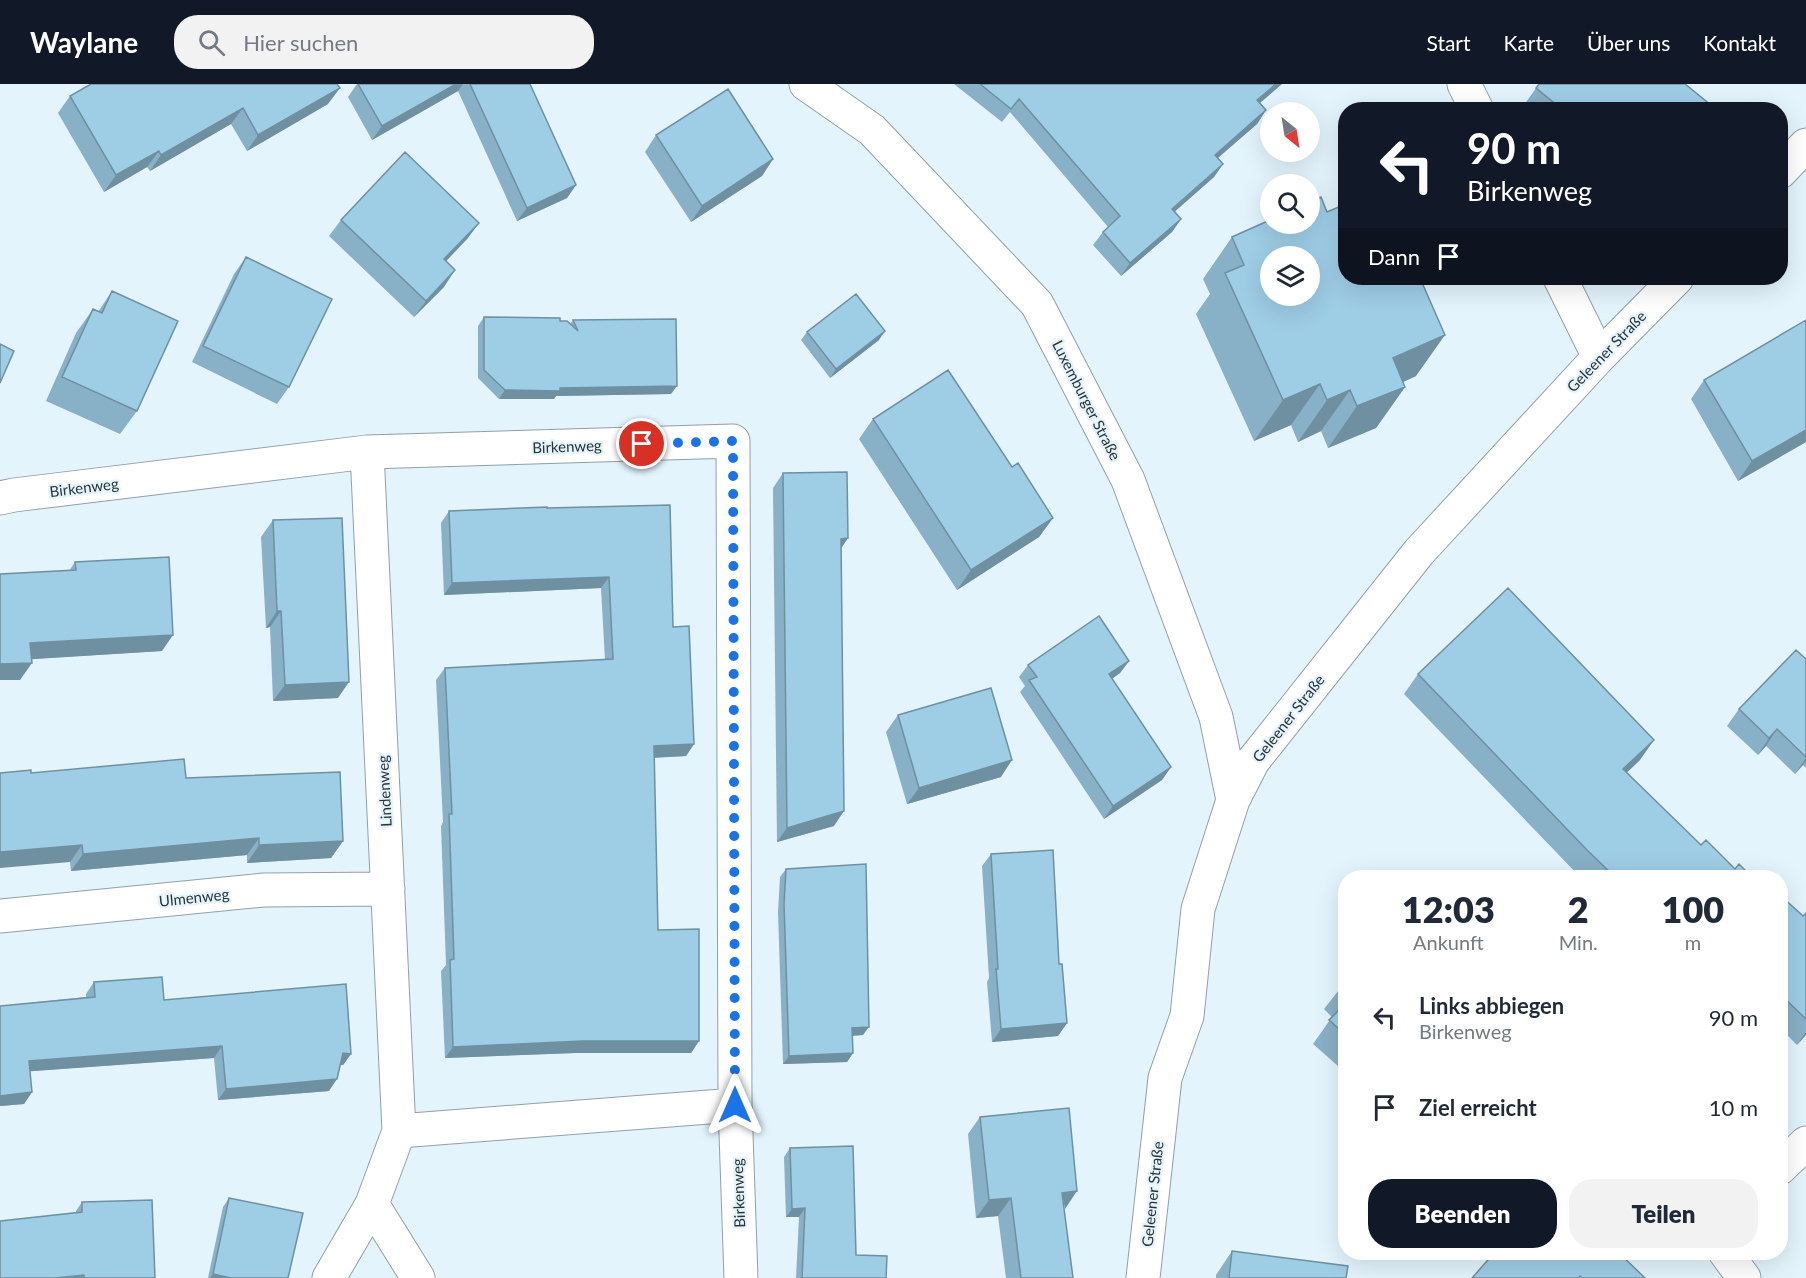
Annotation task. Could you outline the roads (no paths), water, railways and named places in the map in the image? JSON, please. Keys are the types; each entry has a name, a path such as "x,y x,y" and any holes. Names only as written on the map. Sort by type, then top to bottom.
{"street":[{"name":"Luxemburger Straße","path":"806,84 872,130 1037,304 1128,480 1216,717 1233,800"},
{"path":"1464,84 1473,102"},
{"path":"1788,164 1806,146"},
{"path":"1563,285 1599,357"},
{"name":"Geleener Straße","path":"1143,1278 1165,1078 1187,1017 1198,909 1233,800 1253,761 1419,552 1599,357 1670,285"},
{"name":"Birkenweg","path":"0,498 368,452 733,441 735,1105 741,1278"},
{"name":"Lindenweg","path":"329,1278 372,1204 399,1131 368,452"},
{"name":"Ulmenweg","path":"0,916 264,890 388,889"},
{"path":"399,1131 735,1105"},
{"path":"1788,1160 1806,1143"},
{"path":"372,1204 418,1278"},
{"path":"1731,1260 1744,1278"}]}
